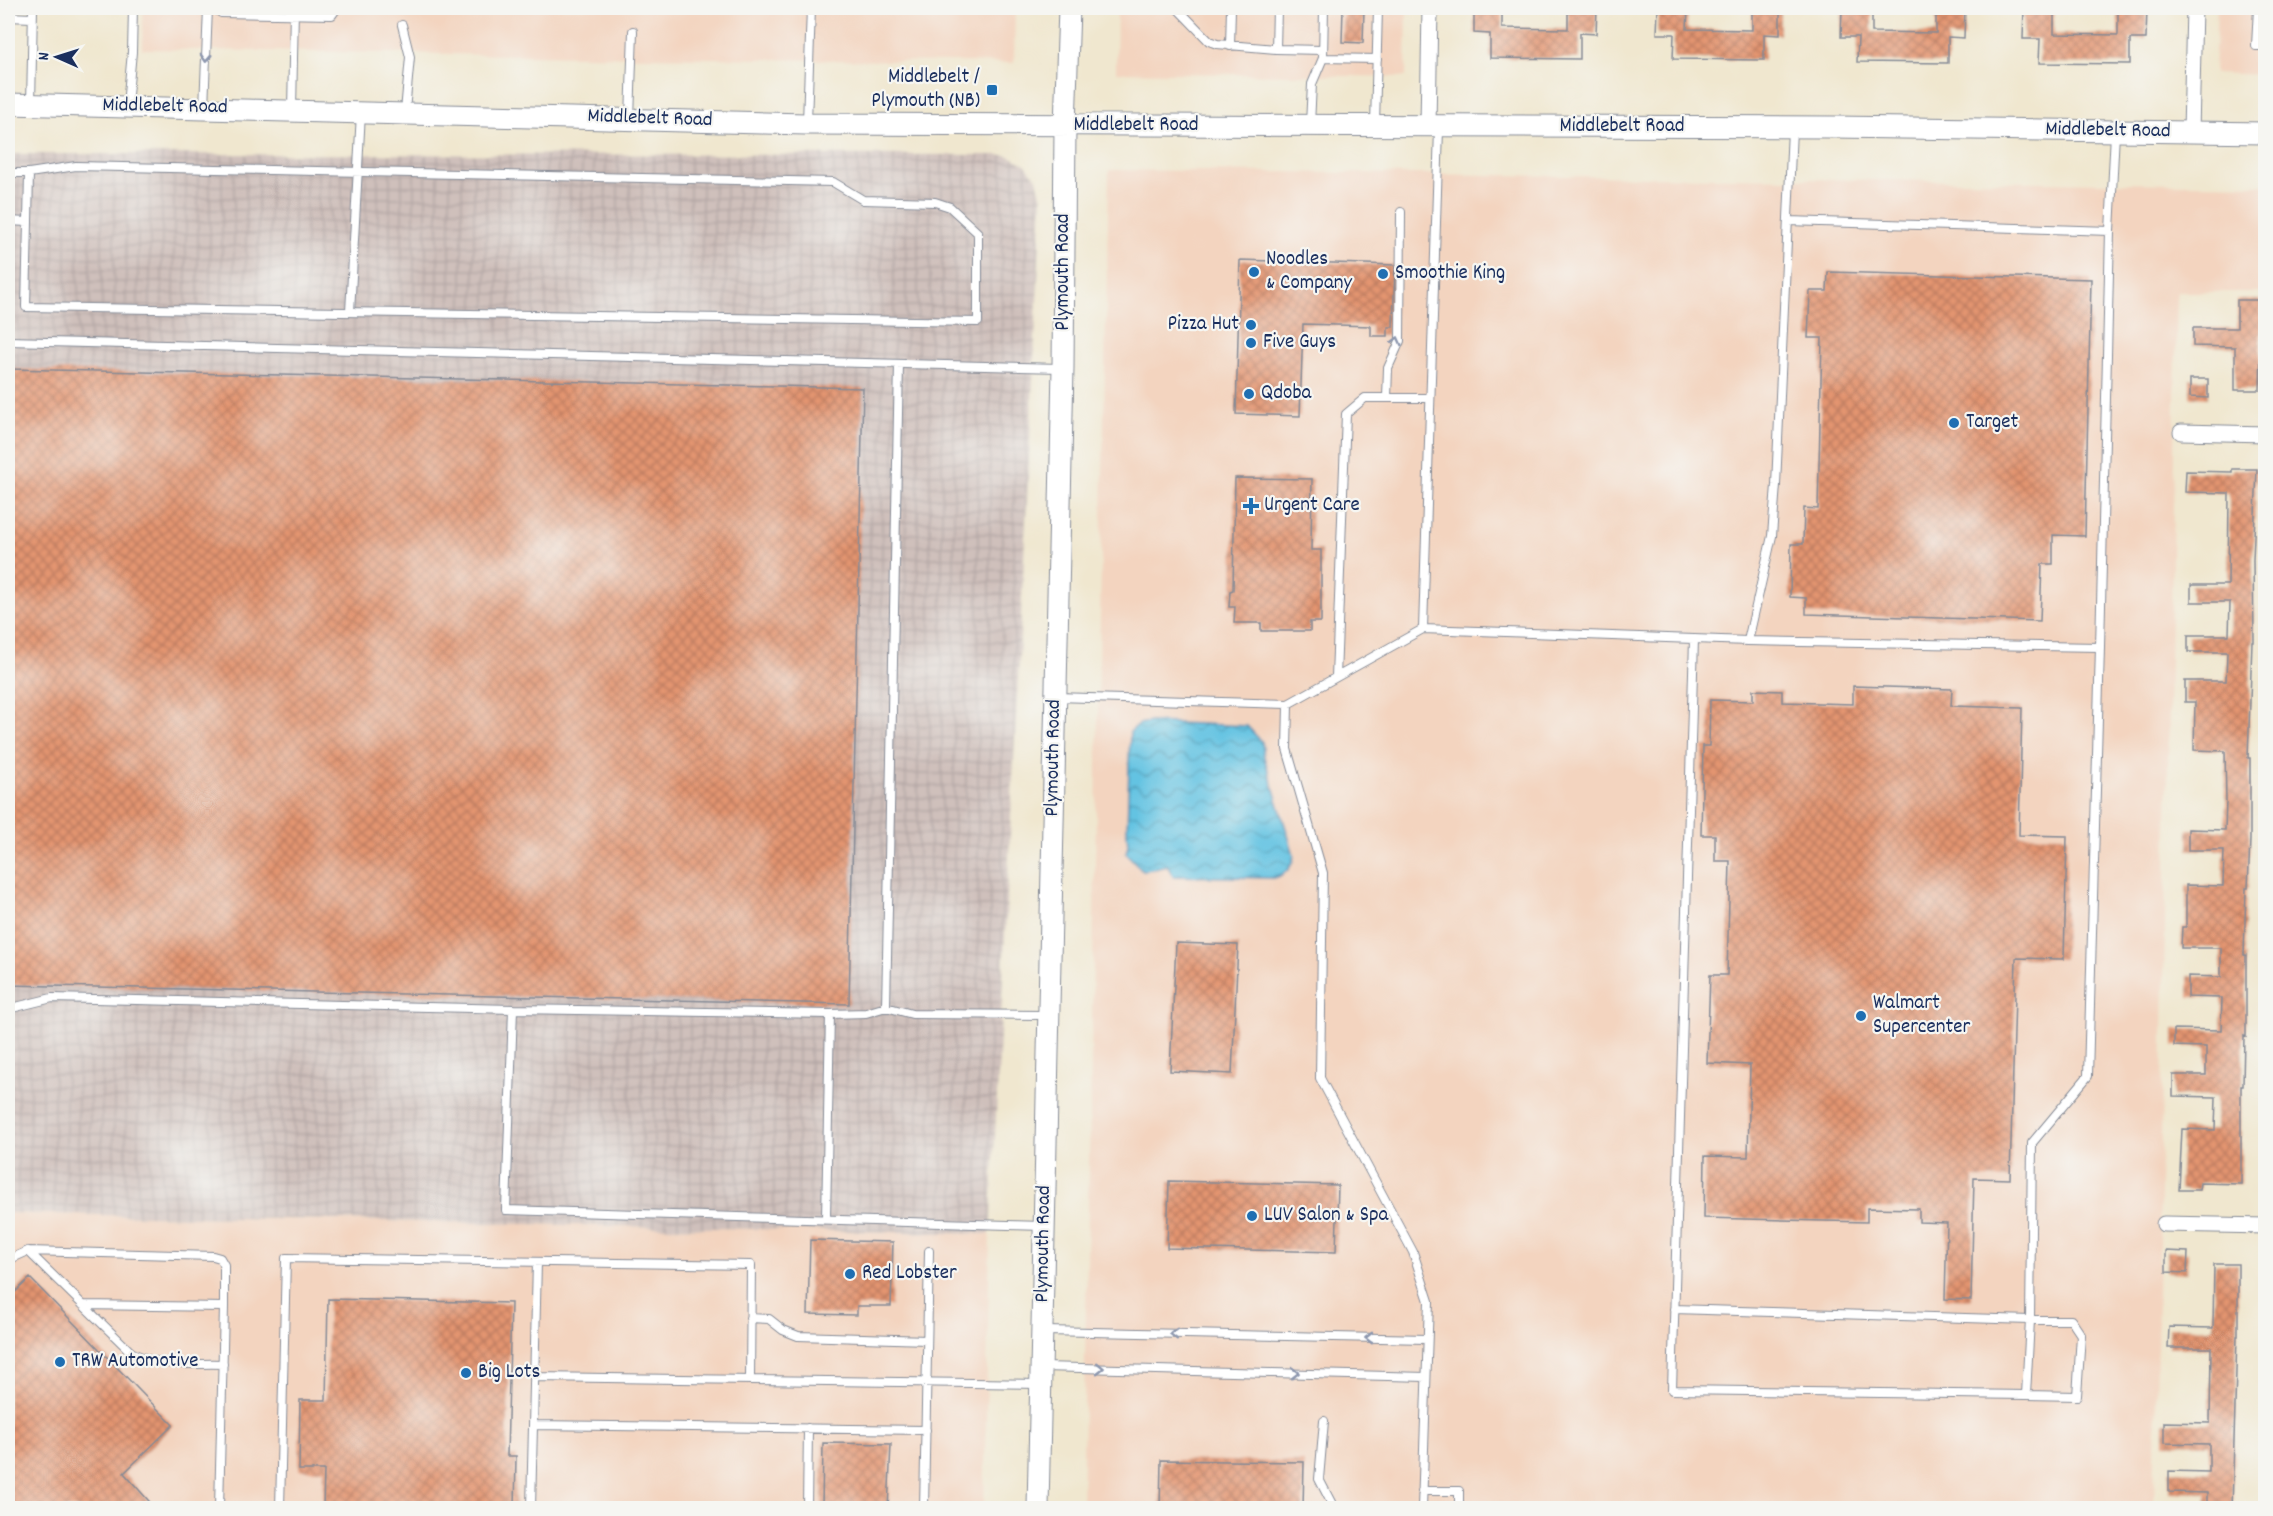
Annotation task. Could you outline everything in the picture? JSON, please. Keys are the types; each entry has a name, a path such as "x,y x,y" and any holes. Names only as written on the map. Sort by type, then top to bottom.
{"main road":[{"name":"Plymouth Road","path":"1038,1509 1069,8"},
{"name":"Middlebelt Road","path":"8,104 405,112 807,124 1792,127 2265,133"}],"street":[{"path":"1430,8 1434,127"},
{"path":"2191,132 2194,8"},
{"path":"2181,432 2265,434"},
{"path":"2164,1224 2265,1226"}],"lane":[{"path":"31,104 33,8"},
{"path":"127,106 133,8"},
{"path":"204,108 208,8"},
{"path":"215,8 221,13 294,11 332,15 337,8"},
{"path":"807,124 811,8"},
{"path":"1177,8 1209,40 1230,46 1377,59"},
{"path":"1185,8 1185,18"},
{"path":"1230,46 1231,8"},
{"path":"1276,49 1277,8"},
{"path":"1310,126 1312,84 1323,54 1324,8"},
{"path":"1375,126 1378,8"},
{"path":"2258,8 2256,46 2265,46"},
{"path":"292,110 294,11"},
{"path":"8,17 32,18"},
{"path":"402,25 410,57 405,112"},
{"path":"630,119 633,31"},
{"path":"350,312 361,111"},
{"path":"1422,629 1430,398 1434,127"},
{"path":"1748,641 1772,536 1792,127"},
{"path":"2026,1395 2030,1320 2032,1143 2088,1076 2109,231 2115,131"},
{"path":"8,173 29,173 71,166 833,182 863,200 935,202 950,207 978,233 978,322 26,307 29,173"},
{"path":"1387,398 1388,368 1400,341 1401,212"},
{"path":"1788,220 2109,231"},
{"path":"8,221 28,222"},
{"path":"8,341 1063,368"},
{"path":"886,1007 899,364"},
{"path":"1336,677 1346,414 1365,398 1430,398"},
{"path":"1056,697 1288,704 1422,629 1748,641 2100,647"},
{"path":"1674,1309 2071,1320 2081,1335 2077,1396 1672,1390 1674,1309 1694,639"},
{"path":"1288,704 1287,749 1323,873 1320,1078 1413,1252 1429,1301 1422,1509"},
{"path":"8,1010 52,998 830,1014 866,1013 886,1007 912,1014 1049,1015"},
{"path":"513,1009 506,1210 1044,1226"},
{"path":"826,1218 830,1014"},
{"path":"28,1251 131,1352 146,1361 160,1364 223,1364"},
{"path":"8,1260 28,1251 220,1258 224,1265 224,1307 219,1509"},
{"path":"924,1509 929,1251"},
{"path":"280,1509 286,1258 751,1265 750,1379"},
{"path":"531,1509 537,1262"},
{"path":"83,1305 224,1307"},
{"path":"750,1318 769,1319 783,1330 798,1336 927,1340"},
{"path":"1042,1331 1427,1340"},
{"path":"534,1377 926,1382 1041,1375 1426,1377"},
{"path":"1324,1421 1319,1479 1334,1509"},
{"path":"533,1425 926,1430"},
{"path":"807,1509 808,1428"},
{"path":"1422,1491 1459,1491 1459,1509"}],"shaded area":[{"path":"143,8 1015,8 1014,63 142,49"},
{"path":"1117,8 1407,8 1406,77 1116,72"},
{"path":"2217,8 2265,8 2265,75 2214,73"},
{"path":"8,154 1007,155 1025,164 1037,179 1042,199 990,1234 8,1213"},
{"path":"1109,170 2265,185 2265,292 2177,292 2154,1508 1082,1508"},
{"path":"8,1213 990,1234 984,1508 8,1508"}],"water":[{"path":"1151,722 1247,726 1262,742 1264,757 1294,855 1292,864 1282,875 1274,878 1173,876 1167,865 1143,871 1126,853 1130,732 1139,724"}],"building":[{"path":"1343,8 1364,8 1363,43 1342,42"},
{"path":"1474,8 1502,8 1502,28 1568,29 1568,8 1597,8 1596,34 1580,33 1580,59 1490,58 1490,34 1474,33"},
{"path":"1658,8 1688,8 1687,29 1752,30 1752,8 1780,8 1780,35 1764,34 1764,60 1673,59 1674,34 1657,34"},
{"path":"1842,8 1872,8 1872,32 1936,33 1936,8 1965,8 1964,38 1948,37 1948,63 1857,62 1858,37 1841,37"},
{"path":"2024,8 2054,8 2054,34 2118,35 2118,8 2147,8 2146,39 2130,39 2130,64 2039,63 2040,39 2023,39"},
{"path":"1240,260 1395,265 1393,327 1388,327 1388,336 1371,336 1371,326 1303,324 1300,416 1236,414"},
{"name":"Target","path":"1828,272 2091,279 2085,536 2053,535 2053,564 2042,564 2040,621 1806,614 1806,598 1790,597 1791,544 1803,544 1804,508 1818,509 1822,338 1808,338 1810,291 1827,291"},
{"path":"2237,300 2262,300 2260,390 2235,390 2235,347 2193,346 2193,328 2237,328"},
{"path":"8,369 863,388 849,1004 8,985"},
{"path":"2190,379 2208,379 2208,398 2190,397"},
{"path":"2232,469 2257,469 2253,560 2254,642 2252,642 2248,758 2250,758 2250,839 2244,955 2246,955 2246,1037 2244,1036 2243,1086 2241,1086 2241,1184 2200,1183 2199,1190 2179,1190 2182,1129 2215,1130 2216,1097 2173,1096 2173,1075 2206,1075 2206,1047 2174,1046 2174,1029 2221,1030 2222,998 2188,997 2188,976 2221,977 2221,948 2181,948 2182,927 2186,927 2186,885 2223,886 2224,850 2188,850 2188,829 2225,830 2226,800 2225,751 2194,750 2195,702 2185,702 2185,681 2226,681 2227,652 2188,652 2188,635 2229,635 2230,602 2191,602 2191,585 2228,585 2229,493 2185,492 2186,471 2232,472"},
{"path":"1235,478 1312,479 1311,550 1321,550 1321,622 1310,622 1310,631 1261,631 1261,623 1234,623 1235,607 1229,607 1230,591 1233,590"},
{"name":"Walmart Supercenter","path":"1853,686 1952,689 1951,706 2022,708 2019,835 2067,836 2064,959 2016,958 2010,1179 1974,1178 1971,1300 1945,1299 1947,1223 1919,1222 1919,1209 1867,1208 1867,1222 1704,1218 1705,1156 1748,1157 1750,1065 1707,1063 1710,975 1727,975 1730,861 1715,861 1715,835 1701,835 1703,746 1709,746 1710,700 1753,701 1753,690 1782,691 1782,702 1853,704"},
{"path":"1176,943 1238,945 1232,1074 1170,1071"},
{"name":"LUV Salon & Spa","path":"1169,1181 1338,1185 1336,1252 1167,1248"},
{"name":"Red Lobster","path":"810,1240 893,1242 891,1306 857,1306 857,1315 808,1314"},
{"path":"2166,1251 2188,1252 2187,1273 2166,1272"},
{"path":"2214,1264 2238,1264 2232,1509 2207,1509 2207,1493 2169,1492 2169,1471 2209,1472 2209,1444 2164,1443 2164,1422 2210,1423 2211,1348 2168,1348 2169,1327 2213,1328"},
{"name":"TRW Automotive","path":"30,1278 173,1425 124,1473 156,1509 16,1509 8,1500 8,1299"},
{"path":"328,1299 511,1303 507,1456 516,1456 515,1509 323,1509 324,1470 299,1470 300,1400 326,1400"},
{"path":"823,1443 891,1444 888,1509 822,1509"},
{"path":"1161,1460 1304,1462 1303,1509 1160,1509"}],"place":[{"name":"Middlebelt / Plymouth (NB)","path":"992,90"},
{"name":"Noodles & Company","path":"1254,272"},
{"name":"Smoothie King","path":"1383,274"},
{"name":"Pizza Hut","path":"1251,325"},
{"name":"Five Guys","path":"1251,343"},
{"name":"Qdoba","path":"1249,394"},
{"name":"Target","path":"1954,423"},
{"name":"Urgent Care","path":"1251,506"},
{"name":"Walmart Supercenter","path":"1861,1016"},
{"name":"LUV Salon & Spa","path":"1252,1216"},
{"name":"Red Lobster","path":"850,1274"},
{"name":"TRW Automotive","path":"60,1362"},
{"name":"Big Lots","path":"466,1373"}]}
